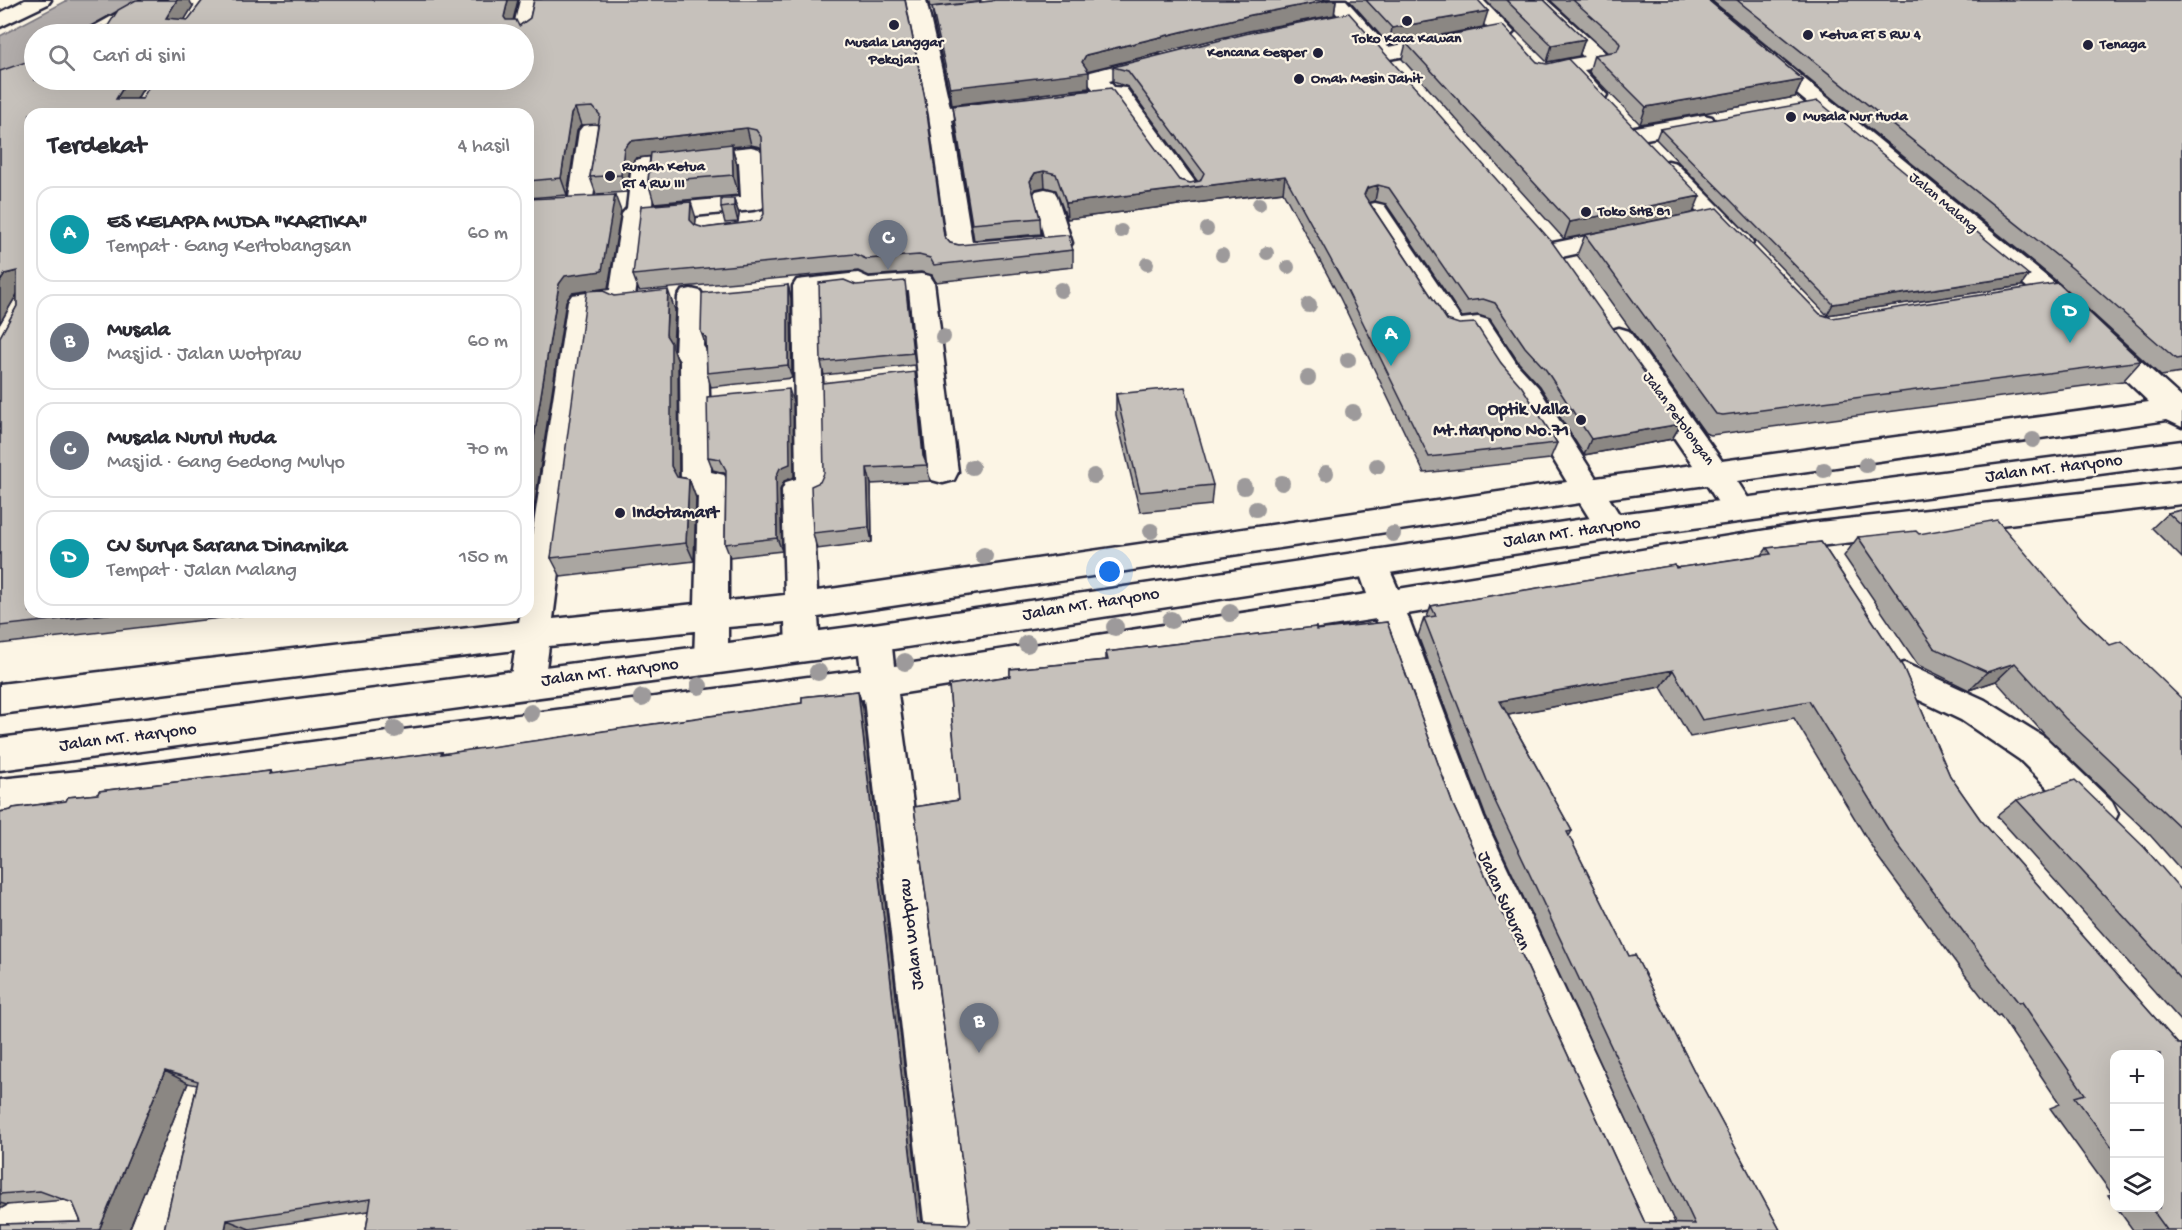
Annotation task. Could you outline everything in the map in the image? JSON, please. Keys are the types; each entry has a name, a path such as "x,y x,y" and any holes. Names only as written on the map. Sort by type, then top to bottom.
{"street":[{"path":"0,21 41,0"},
{"path":"112,24 156,0"},
{"path":"525,24 530,0"},
{"path":"1335,0 1392,63 1511,40 1471,0"},
{"path":"1535,0 1601,61 1559,68 1621,120 1756,259"},
{"name":"Jalan Malang","path":"1695,0 2049,292 2179,412"},
{"path":"925,10 961,251 1059,243 1044,196"},
{"path":"1323,24 1353,19"},
{"path":"1109,95 1095,78 1173,58"},
{"path":"1046,103 1118,93 1189,190"},
{"path":"1785,108 1819,102"},
{"path":"940,115 1023,106"},
{"path":"1621,120 1729,118"},
{"path":"591,131 587,204 640,208 711,208 753,203"},
{"path":"711,660 713,483 696,485 706,400 694,353 689,354 634,214 640,208 644,165 751,154 753,231"},
{"path":"710,235 711,208"},
{"path":"1375,210 1454,329 1478,326 1507,371 1528,394 1611,527"},
{"path":"1683,224 1716,217"},
{"path":"1556,251 1650,231"},
{"path":"803,647 797,490 811,489 809,388 795,287 858,281 858,287 921,282 920,376 943,472"},
{"path":"2015,297 2049,292"},
{"path":"527,683 581,301 668,298"},
{"name":"Jalan Petolongan","path":"1605,318 1741,510"},
{"path":"0,699 534,634 800,607 1589,490 2179,412"},
{"name":"Jalan MT. Haryono","path":"0,754 143,737 527,683 874,638 1611,527 2180,454"},
{"path":"0,795 129,782 881,682 1388,604 1820,549 2182,493"},
{"path":"1788,504 1820,549"},
{"name":"Jalan Suburan","path":"1371,563 1466,820 1655,1230"},
{"name":"Jalan Wotprau","path":"874,638 948,1230"},
{"path":"1922,719 1895,662 2033,749 2127,841"},
{"path":"129,782 143,737"}],"shaded area":[{"path":"68,0 152,0 109,24 24,24 24,71 0,81 0,36"}],"building":[{"path":"136,0 177,0 166,18 188,20 203,0 508,0 504,17 506,20 516,20 518,24 109,24 118,10"},
{"path":"534,0 905,0 925,99 944,236 950,243 959,245 1068,235 1073,250 934,265 930,258 919,255 866,259 855,254 633,275 641,206 691,202 690,220 695,225 704,228 760,221 764,214 761,137 756,130 747,128 630,141 624,148 621,175 590,177 600,115 593,107 575,108 571,114 561,178 534,180 534,108 24,108 24,618 71,618 0,626 0,337 17,306 17,271 5,274 0,282 0,71 24,63 24,90 122,90 116,99 142,99 147,90 534,90 534,24 522,24 530,18"},
{"path":"994,0 1329,0 1251,15 1086,55 1082,62 1089,72 950,88 932,7"},
{"path":"1366,0 1478,0 1488,11 1392,28"},
{"path":"1506,0 1544,0 1585,39 1552,45"},
{"path":"1573,0 1708,0 1803,80 1646,107 1594,55 1617,51 1620,44 1617,39"},
{"path":"1737,0 2182,0 2182,358 2176,359 2072,268"},
{"path":"1349,13 1552,242 1681,424 1591,439 1546,370 1525,347 1495,303 1483,299 1467,301 1389,188 1378,185 1367,188 1364,195 1447,320 1459,324 1475,323 1501,363 1522,387 1557,443 1429,457 1343,282 1285,176 1066,203 1056,174 1044,171 1035,173 1030,181 1040,218 972,224 953,106 1111,88 1179,180 1190,183 1200,181 1204,173 1128,71 1113,67 1253,32"},
{"path":"1502,25 1537,62 1547,64 1568,59 1700,196 1570,222 1406,43"},
{"path":"1818,101 2029,275 1833,304 1660,129"},
{"path":"732,144 733,175 648,182 651,153"},
{"path":"615,195 602,271 565,276 559,284 534,438 534,199"},
{"path":"721,199 734,199 734,206 721,208"},
{"path":"1717,208 1820,314 1832,318 2058,283 2141,361 1723,415 1716,414 1585,235"},
{"path":"844,280 856,285 905,281 913,353 821,362 819,283"},
{"path":"788,285 788,365 707,373 706,338 701,332 702,293"},
{"path":"601,290 614,296 668,290 666,335 671,343 671,466 677,477 689,479 686,543 551,558 587,291"},
{"path":"915,372 923,456 927,465 867,468 869,527 813,533 811,486 820,482 824,473 822,383"},
{"path":"1185,387 1213,485 1140,492 1116,394"},
{"path":"789,389 790,464 780,468 776,477 777,538 725,544 726,470 720,459 708,457 707,397"},
{"path":"2182,510 2182,526 2168,513"},
{"path":"1997,520 2083,620 2110,645 2122,641 2182,699 2182,829 2065,718 2015,663 1987,672 1934,648 1858,537 1916,531 1919,534"},
{"path":"1821,542 1903,667 1950,776 1980,819 2178,1044 2182,1044 2182,1230 2167,1230 2154,1212 2164,1212 2164,1050 2110,1050 2110,1144 2075,1097 2085,1094 2022,1002 2019,1003 1983,958 1896,842 1809,701 1702,720 1673,670 1500,701 1572,831 1567,832 1629,956 1635,955 1695,1073 1780,1230 366,1230 371,1199 227,1220 225,1230 164,1230 198,1081 165,1071 99,1230 0,1230 0,1224 81,1222 73,1203 40,1191 0,1194 0,812 13,808 66,801 68,797 98,794 99,791 270,771 269,774 442,752 441,754 802,703 802,697 858,691 918,1222 968,1224 970,1221 914,807 959,800 949,685 1010,676 1010,669 1108,660 1106,652 1316,627 1316,630 1387,622 1453,805 1645,1223 1695,1224 1495,801 1424,618 1436,616 1431,606 1675,565 1676,568 1771,554 1767,548"},
{"path":"2075,780 2144,847 2182,891 2182,980 2017,800"}],"place":[{"name":"Toko Kaca Kawan","path":"1407,21"},
{"name":"Musala Langgar Pekojan","path":"894,25"},
{"name":"Ketua RT 5 RW 4","path":"1808,35"},
{"name":"Tenaga","path":"2088,45"},
{"name":"Kencana Gesper","path":"1318,53"},
{"name":"Omah Mesin Jahit","path":"1299,79"},
{"name":"Musala Nur Huda","path":"1791,117"},
{"name":"Rumah Ketua RT 4 RW III","path":"610,176"},
{"name":"Toko SHB 81","path":"1586,212"},
{"name":"Musala Nurul Huda","path":"888,270"},
{"name":"CV Surya Sarana Dinamika","path":"2070,343"},
{"name":"ES KELAPA MUDA \"KARTIKA\"","path":"1391,366"},
{"name":"Optik Valla Mt.Haryono No.71","path":"1581,420"},
{"name":"Indotamart","path":"620,513"},
{"name":"Musala","path":"979,1053"}]}
